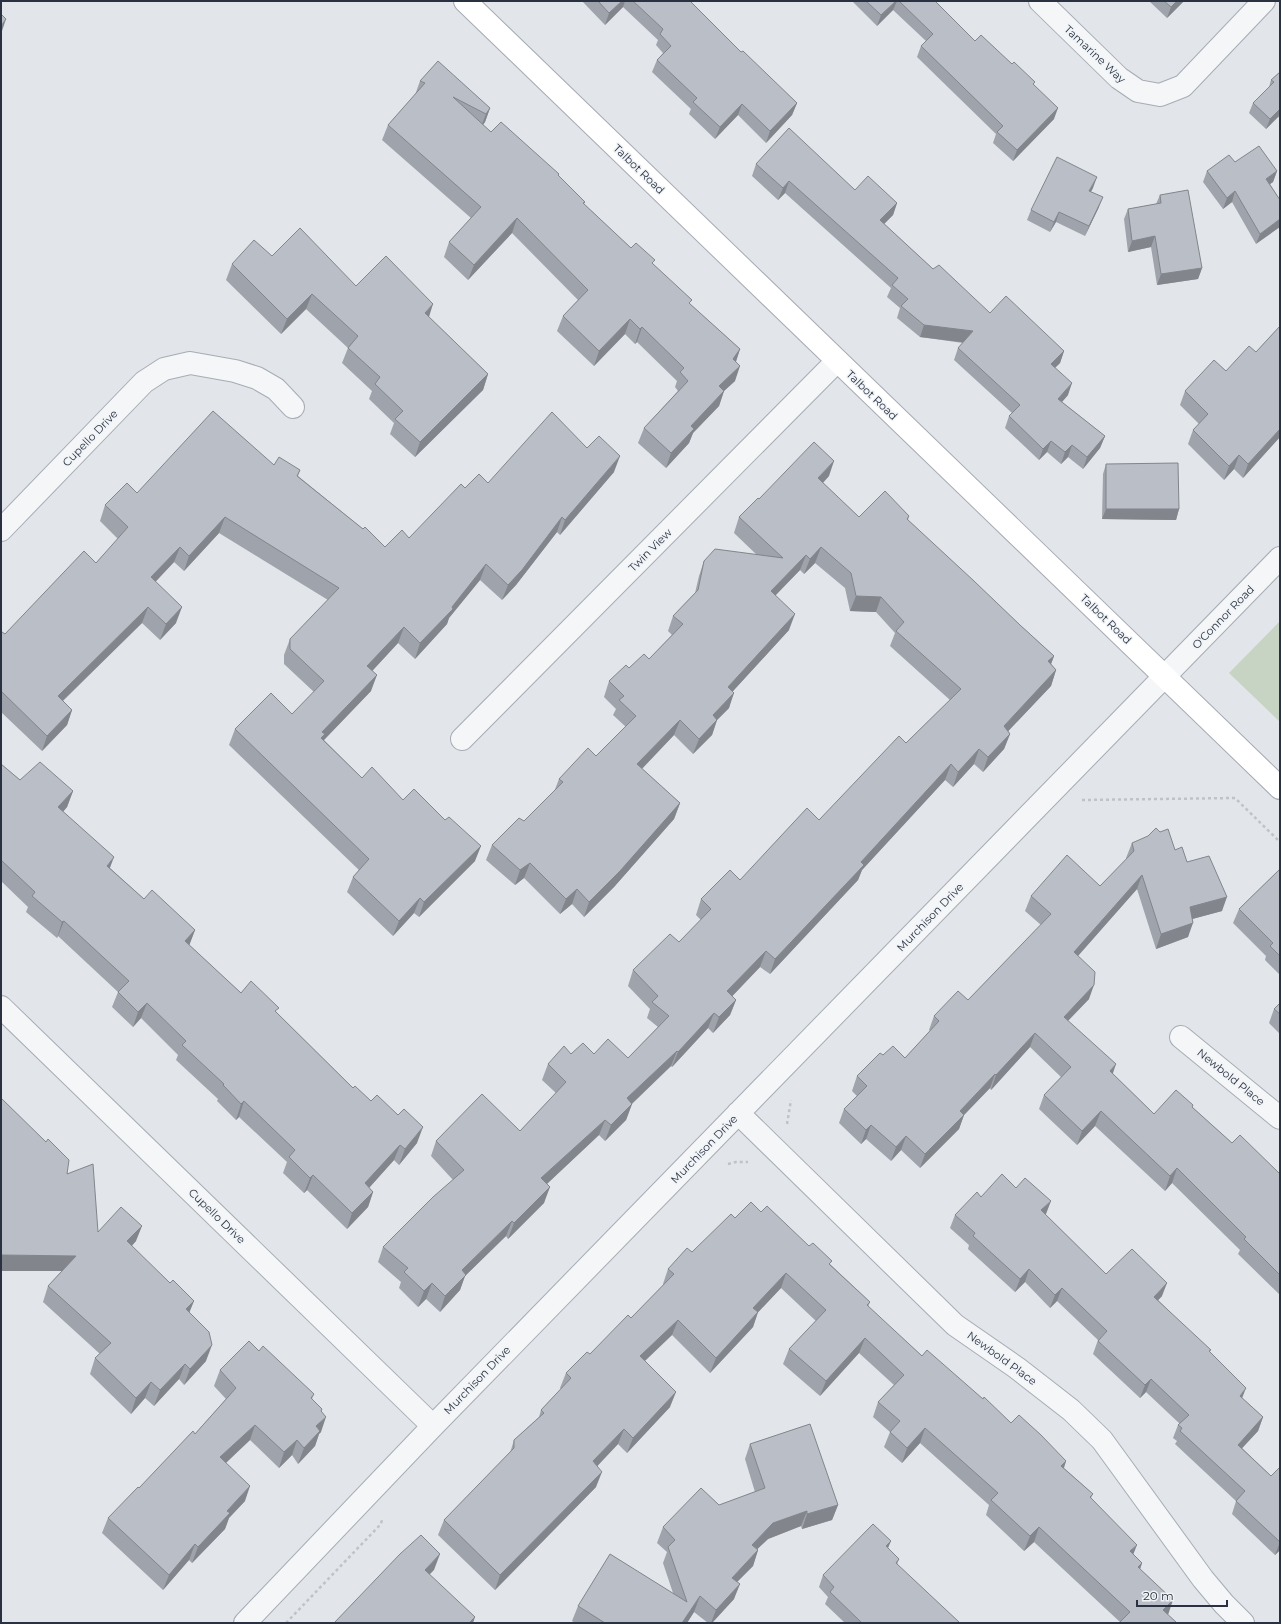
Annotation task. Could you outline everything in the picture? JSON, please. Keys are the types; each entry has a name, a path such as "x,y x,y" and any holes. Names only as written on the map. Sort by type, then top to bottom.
{"main road":[{"name":"Talbot Road","path":"465,1 1280,788"}],"street":[{"name":"Tamarine Way","path":"1040,1 1118,78 1138,90 1160,95 1183,86 1264,1"},
{"name":"Twin View","path":"462,739 837,361"},
{"name":"Cupello Drive","path":"1,530 144,382 164,369 190,363 235,371 257,378 276,389 293,407"},
{"name":"O'Connor Road","path":"1165,676 1280,558"},
{"name":"Murchison Drive","path":"244,1623 433,1426 1165,676"},
{"name":"Cupello Drive","path":"1,1007 433,1426"},
{"name":"Newbold Place","path":"1181,1037 1280,1118"},
{"name":"Newbold Place","path":"738,1114 955,1325 1017,1368 1071,1410 1102,1440 1203,1579 1224,1604 1243,1623"}],"green space":[{"path":"1280,621 1280,722 1229,673"}],"building":[{"path":"598,1 622,1 609,13"},
{"path":"633,1 690,1 741,52 743,51 797,103 770,131 742,104 720,127 693,102 697,98 657,60 671,46 660,34 663,29"},
{"path":"866,1 896,1 881,15"},
{"path":"899,1 935,1 975,41 981,35 1012,64 1014,62 1035,82 1033,84 1058,108 1017,150 997,132 1003,126 921,46 933,34"},
{"path":"1164,1 1177,1 1171,7"},
{"path":"1,14 6,19 1,26"},
{"path":"438,61 490,108 486,114 453,97 491,132 501,122 559,174 558,175 585,202 583,203 631,248 636,243 655,260 652,263 692,300 689,303 740,349 733,359 740,366 719,386 724,391 691,426 694,429 671,453 644,428 688,381 680,372 684,368 642,327 640,329 630,319 599,351 563,316 588,290 517,218 474,265 449,242 481,207 388,125 425,83 420,81"},
{"path":"1280,72 1280,109 1270,119 1253,103 1274,82 1271,80"},
{"path":"789,128 855,190 868,176 897,203 880,220 933,269 939,265 990,313 1006,296 1064,351 1051,364 1072,383 1058,399 1105,436 1087,457 1072,445 1065,452 1051,441 1043,449 1009,416 1020,405 958,348 973,331 924,325 901,306 908,299 892,285 898,278 789,181 783,188 756,164"},
{"path":"1259,146 1277,171 1266,179 1280,200 1280,219 1260,234 1235,191 1227,198 1207,171 1229,155 1235,162"},
{"path":"1057,157 1097,177 1089,191 1103,197 1089,226 1059,212 1054,222 1031,210"},
{"path":"1188,190 1202,268 1161,274 1155,236 1132,241 1128,209 1161,203 1160,195"},
{"path":"300,228 356,286 386,256 433,304 425,313 488,374 420,442 395,419 403,411 375,384 380,377 348,348 358,336 312,294 287,319 232,264 254,240 272,256"},
{"path":"1280,326 1280,429 1248,464 1239,455 1229,466 1193,430 1208,414 1185,391 1214,360 1226,371 1249,346 1256,352"},
{"path":"213,411 274,465 279,457 300,470 297,476 363,529 365,527 385,547 402,530 409,538 461,484 465,488 479,474 488,483 552,412 587,448 599,436 620,456 565,520 562,517 522,570 508,585 486,564 452,607 453,609 420,643 404,627 367,666 377,675 322,732 325,734 321,738 362,778 372,767 403,800 414,789 445,820 449,817 481,846 424,902 420,898 399,921 353,877 369,859 235,729 271,693 292,714 324,681 290,649 290,639 339,588 225,517 189,556 180,547 151,577 182,607 166,624 148,607 58,696 72,710 47,736 1,691 1,633 2,632 5,634 84,551 96,563 128,527 105,505 127,483 137,493"},
{"path":"814,442 834,461 818,478 859,517 885,491 909,516 907,519 1054,656 1048,661 1056,670 1004,726 1010,734 988,757 979,749 958,772 951,764 861,862 864,865 775,959 766,951 727,991 736,1000 719,1017 714,1013 678,1052 677,1051 627,1098 632,1104 611,1125 605,1120 541,1178 550,1187 514,1223 512,1221 462,1270 466,1275 445,1296 432,1283 424,1291 404,1272 408,1268 383,1247 433,1197 464,1170 436,1141 482,1094 520,1131 566,1082 548,1064 564,1046 571,1054 583,1043 594,1054 608,1039 628,1058 669,1016 652,1002 658,996 633,970 670,934 679,942 711,909 701,899 730,870 740,880 807,808 819,820 899,736 906,743 961,689 896,631 904,622 881,597 856,596 851,573 821,547 810,559 806,555 771,591 795,614 728,687 734,693 713,715 717,720 699,739 680,720 637,764 680,803 620,871 589,902 577,889 566,899 530,863 520,870 492,845 519,818 524,821 563,782 559,779 588,748 596,756 636,716 619,700 624,696 609,681 626,665 629,668 644,654 649,659 683,624 673,616 698,590 704,561 715,549 783,558 739,517 758,498 759,499"},
{"path":"1178,463 1179,509 1106,509 1106,464"},
{"path":"40,762 73,791 58,807 114,857 107,866 144,899 152,890 195,930 185,941 241,993 251,981 279,1008 275,1011 353,1088 355,1086 371,1101 377,1095 398,1115 404,1109 423,1127 405,1149 400,1145 365,1183 373,1192 352,1213 313,1175 310,1178 289,1157 295,1150 244,1101 241,1104 223,1085 224,1084 182,1045 186,1041 147,1003 138,1012 118,992 129,981 64,921 62,922 32,896 35,892 1,860 1,764 20,780"},
{"path":"1156,828 1160,832 1168,829 1175,850 1182,847 1187,862 1209,856 1227,897 1190,907 1193,923 1161,934 1142,875 1074,952 1095,972 1094,985 1064,1017 1116,1064 1110,1071 1154,1114 1176,1090 1193,1105 1192,1107 1232,1143 1240,1135 1280,1174 1280,1275 1244,1239 1246,1237 1177,1168 1170,1176 1101,1111 1082,1131 1044,1095 1071,1067 1035,1033 960,1111 964,1115 925,1154 906,1136 896,1147 871,1125 866,1130 844,1109 867,1086 857,1076 880,1053 883,1055 893,1046 905,1058 939,1021 934,1016 958,991 968,1000 1051,914 1031,896 1067,855 1100,886 1134,851 1132,843 1148,836"},
{"path":"1280,869 1280,956 1270,946 1273,943 1239,909"},
{"path":"1280,1003 1280,1014 1274,1009"},
{"path":"1,1098 46,1142 48,1139 69,1160 67,1174 93,1164 98,1232 121,1207 142,1226 127,1241 170,1283 173,1280 194,1301 186,1309 209,1332 212,1345 190,1369 185,1364 160,1390 151,1382 136,1398 95,1358 111,1343 48,1286 76,1256 1,1255"},
{"path":"1002,1174 1016,1188 1025,1178 1051,1201 1041,1210 1106,1274 1132,1249 1167,1283 1154,1297 1211,1350 1209,1351 1246,1388 1240,1396 1263,1417 1238,1445 1271,1476 1280,1467 1280,1542 1236,1501 1245,1491 1180,1431 1182,1428 1178,1425 1189,1415 1151,1379 1145,1385 1098,1341 1107,1331 1062,1288 1055,1295 1029,1269 1020,1279 973,1236 975,1233 955,1215 977,1192 981,1197"},
{"path":"751,1202 761,1212 767,1206 809,1246 813,1243 832,1261 829,1264 870,1302 867,1305 922,1356 927,1350 983,1399 984,1397 1011,1423 1019,1415 1041,1435 1066,1461 1061,1466 1093,1494 1090,1497 1137,1545 1130,1551 1142,1563 1138,1567 1173,1600 1163,1610 1177,1623 1119,1623 1130,1612 1039,1527 1030,1536 991,1500 998,1493 925,1428 907,1448 890,1432 900,1421 878,1402 904,1375 865,1338 826,1381 789,1349 826,1310 786,1273 753,1308 758,1312 716,1358 678,1320 640,1356 676,1392 633,1438 624,1429 593,1461 602,1472 500,1575 444,1520 514,1448 514,1440 544,1413 541,1410 571,1378 566,1373 587,1352 590,1354 628,1315 631,1318 674,1274 668,1269 687,1248 692,1252 731,1214 735,1218"},
{"path":"249,1341 259,1351 263,1346 314,1394 311,1398 322,1409 321,1411 326,1417 316,1426 320,1431 304,1448 297,1440 284,1452 255,1425 220,1457 250,1486 227,1511 230,1513 198,1547 195,1544 169,1575 108,1518 138,1487 139,1488 193,1431 195,1434 236,1388 220,1370"},
{"path":"810,1424 838,1505 807,1514 807,1511 773,1523 752,1545 758,1550 732,1578 740,1584 716,1610 700,1596 682,1623 605,1623 578,1606 610,1554 687,1602 668,1547 675,1540 663,1527 701,1488 719,1505 765,1488 750,1444"},
{"path":"873,1524 891,1541 886,1546 899,1559 896,1563 959,1622 958,1623 862,1623 830,1592 834,1587 823,1575"},
{"path":"421,1535 440,1554 425,1570 475,1617 469,1623 334,1623 400,1554"}]}
